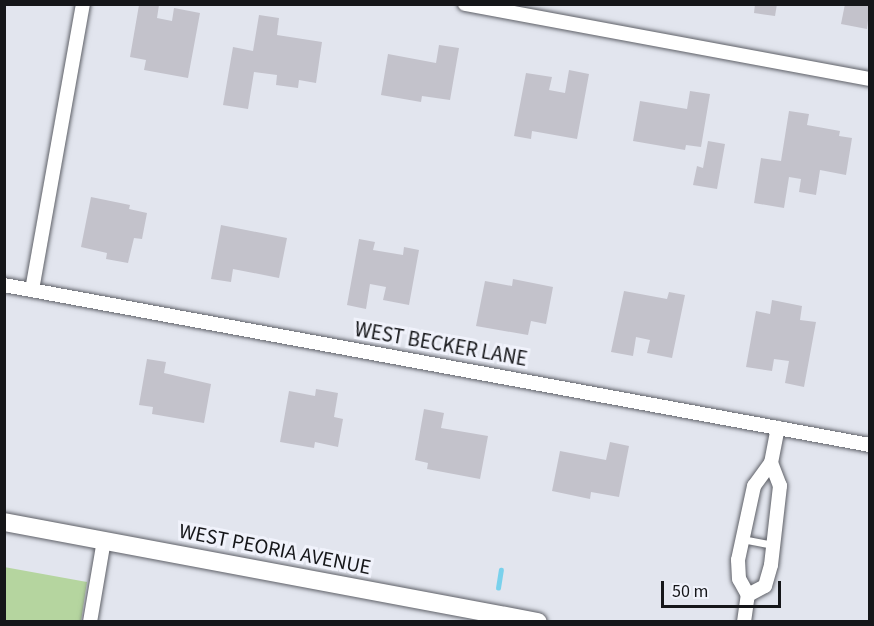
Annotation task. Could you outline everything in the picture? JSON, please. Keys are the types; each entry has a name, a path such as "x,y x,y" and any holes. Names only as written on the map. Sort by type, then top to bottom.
{"main road":[{"name":"WEST PEORIA AVENUE","path":"4,522 538,621"}],"street":[{"path":"32,290 83,4"},
{"path":"465,4 870,79"},
{"name":"WEST BECKER LANE","path":"4,285 870,445"},
{"path":"744,621 748,595 739,579 742,539 754,486 771,463 778,428"},
{"path":"748,595 765,586 774,545 780,486 771,463"},
{"path":"90,621 104,540"}],"lane":[{"path":"742,539 774,545"}],"green space":[{"path":"4,567 87,582 81,621 5,621"}],"building":[{"path":"755,4 777,4 775,16 754,13"},
{"path":"845,4 870,4 867,29 841,24"},
{"path":"139,5 159,5 157,18 172,21 174,8 200,13 188,78 144,70 146,60 130,57"},
{"path":"259,15 279,18 277,35 322,42 316,83 299,80 298,88 276,85 277,75 254,72 248,109 223,105 233,47 253,51"},
{"path":"439,45 459,48 450,100 422,96 421,102 381,95 388,54 436,63"},
{"path":"569,70 589,74 577,139 532,131 531,139 514,136 526,73 552,77 549,90 565,93"},
{"path":"690,91 710,94 701,147 686,145 685,150 633,141 640,101 687,109"},
{"path":"789,111 809,114 807,125 840,131 839,136 852,138 846,175 820,170 816,195 799,192 801,179 789,177 784,208 754,203 761,158 781,161"},
{"path":"708,141 725,144 717,189 693,185 697,166 703,168"},
{"path":"91,197 130,205 129,209 147,213 142,239 134,238 128,263 106,259 107,253 81,247"},
{"path":"221,225 287,238 279,278 233,269 231,282 211,279"},
{"path":"359,239 375,242 373,250 403,255 404,247 419,250 409,305 383,300 386,287 370,284 366,309 347,305"},
{"path":"513,279 553,287 546,324 531,321 528,335 476,326 485,281 512,286"},
{"path":"624,291 667,299 669,292 685,295 672,358 647,353 650,340 636,337 633,356 611,352"},
{"path":"772,300 802,306 800,320 816,322 804,387 785,383 789,361 774,359 772,371 746,367 756,311 770,314"},
{"path":"147,359 166,362 164,373 211,384 204,423 152,414 153,407 139,405"},
{"path":"316,389 338,393 334,417 343,419 338,447 315,442 314,448 280,442 289,391 315,396"},
{"path":"424,409 444,413 441,428 488,436 480,479 427,469 428,463 415,460"},
{"path":"610,442 629,446 619,497 591,492 590,499 552,491 560,451 606,460"}],"waterway":[{"path":"498,588 501,570"}]}
